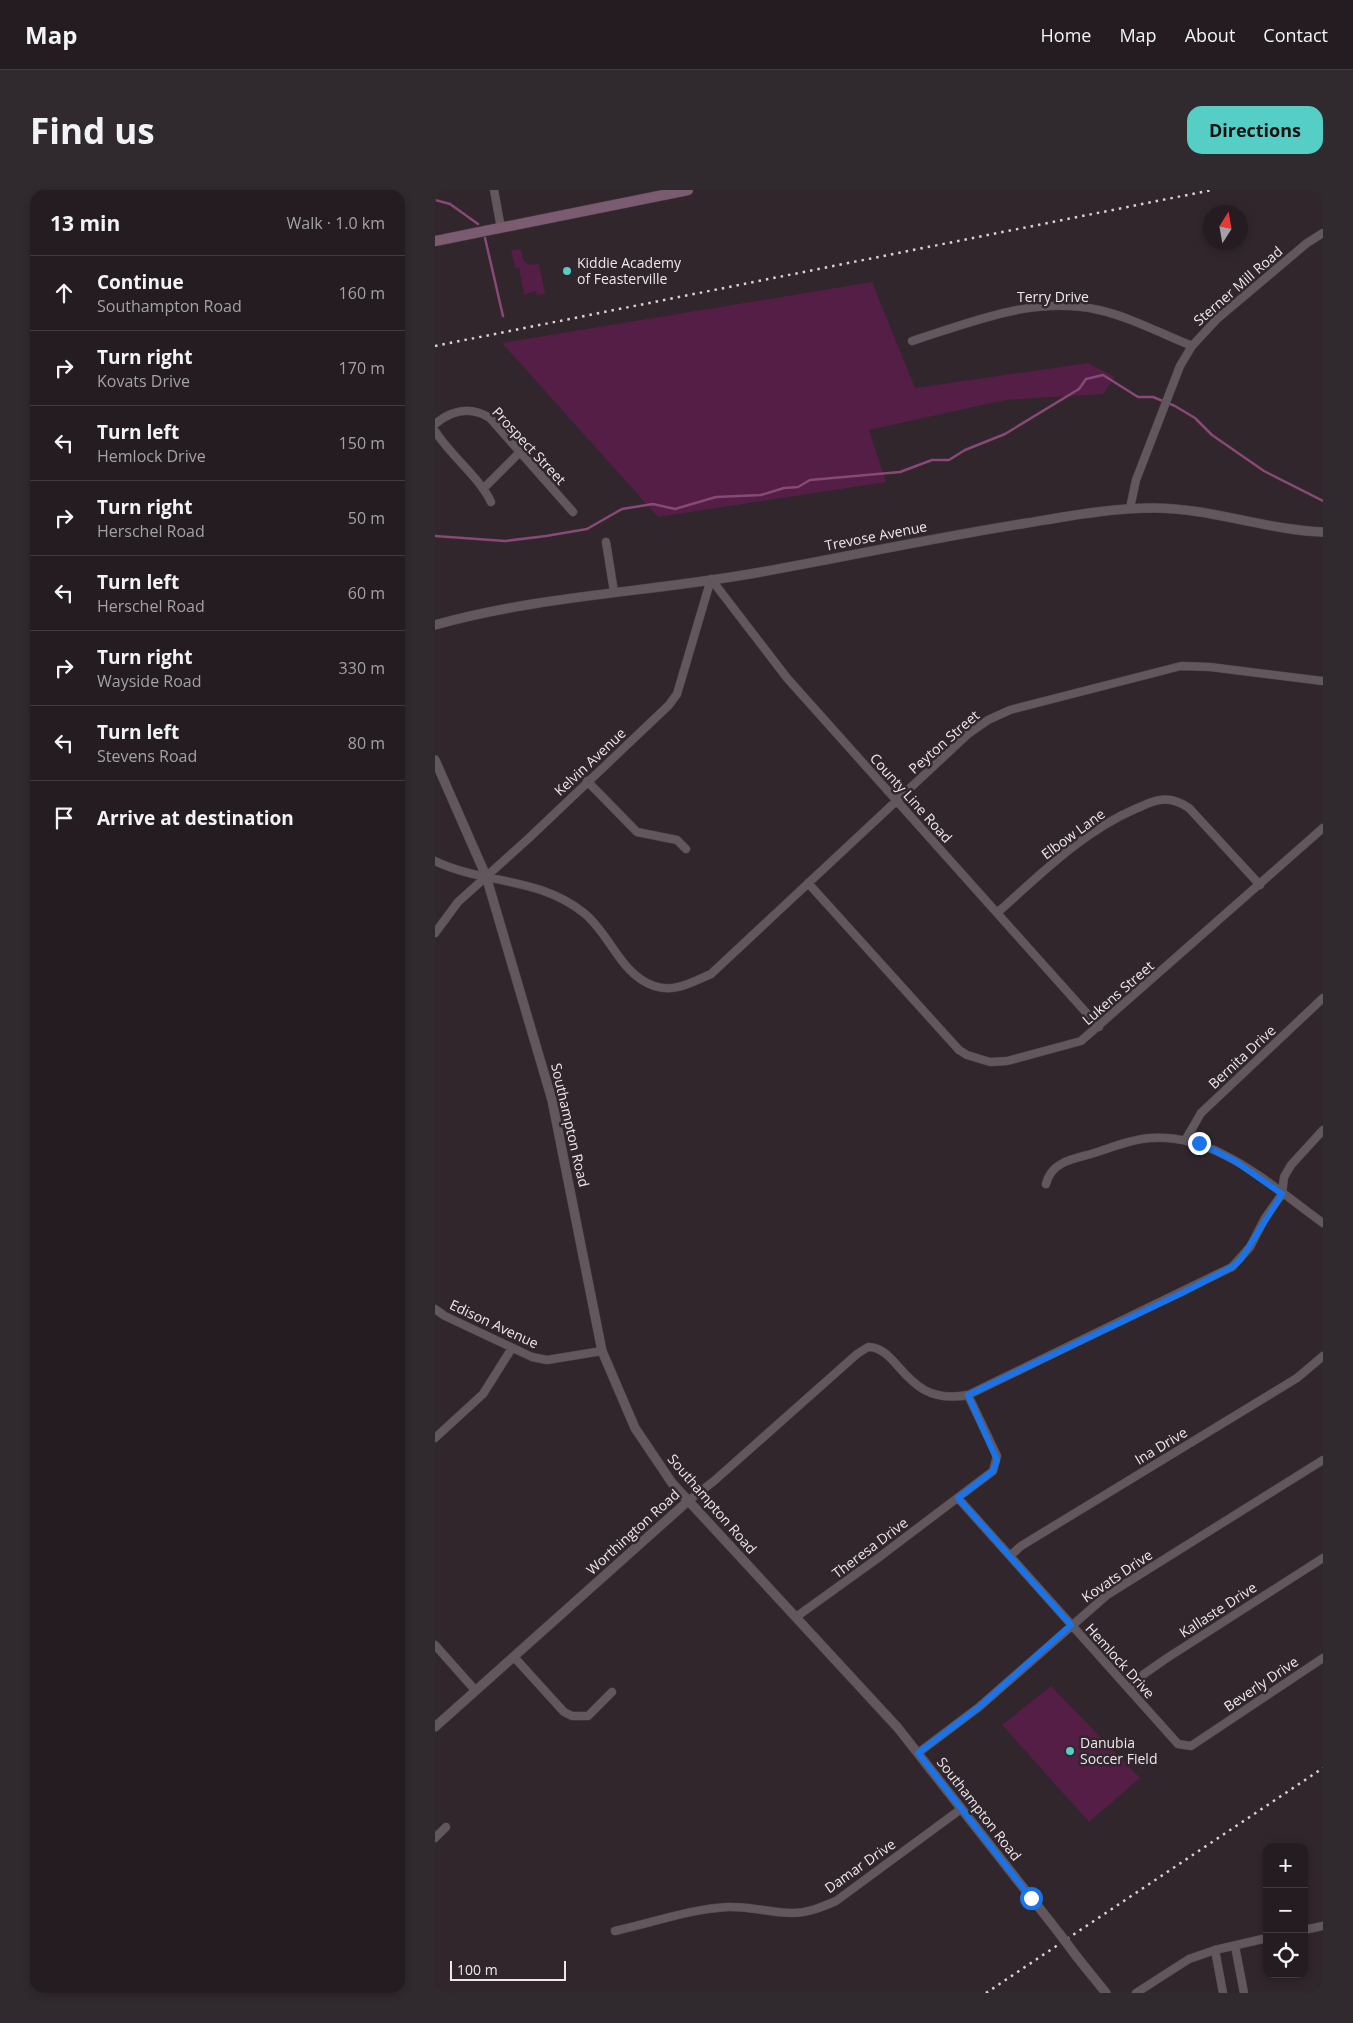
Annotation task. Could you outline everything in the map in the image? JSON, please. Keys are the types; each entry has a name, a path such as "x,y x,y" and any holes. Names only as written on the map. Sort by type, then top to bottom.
{"main road":[{"path":"435,241 689,190"}],"street":[{"path":"494,190 501,228"},
{"name":"Sterner Mill Road","path":"1130,508 1136,480 1180,366 1192,346 1217,319 1307,243 1323,233"},
{"name":"Terry Drive","path":"912,341 1013,309 1085,307 1114,315 1192,346"},
{"name":"Prospect Street","path":"435,424 460,411 478,411 490,418 573,512"},
{"path":"435,431 453,457 483,490 491,502"},
{"path":"483,490 520,452"},
{"name":"Trevose Avenue","path":"435,625 485,613 615,592 759,572 1009,525 1130,508 1178,509 1289,530 1323,532"},
{"path":"605,542 615,592"},
{"name":"Kelvin Avenue","path":"435,932 458,902 669,705 677,694 711,579"},
{"name":"County Line Road","path":"711,579 787,678 1099,1027"},
{"name":"Peyton Street","path":"487,876 537,887 571,904 598,926 630,972 652,985 667,989 678,988 711,974 974,729 1010,710 1181,666 1210,667 1323,681"},
{"name":"Southampton Road","path":"435,760 487,876 552,1100 602,1351 635,1428 672,1483 918,1753 1106,1993"},
{"path":"587,781 637,832 677,840 686,849"},
{"name":"Elbow Lane","path":"997,912 1093,832 1130,811 1160,800 1175,801 1189,808 1260,885"},
{"name":"Lukens Street","path":"808,883 947,1038 967,1055 990,1062 1007,1061 1081,1041 1323,828"},
{"path":"435,861 470,874 487,876"},
{"name":"Bernita Drive","path":"1186,1139 1201,1113 1323,998"},
{"path":"968,1395 1232,1267 1250,1248 1265,1218 1282,1194 1284,1177 1291,1165 1323,1130"},
{"path":"1046,1184 1051,1172 1063,1163 1119,1143 1159,1138 1186,1139 1212,1148 1235,1161 1323,1223"},
{"name":"Edison Avenue","path":"435,1309 445,1316 532,1357 547,1360 602,1351"},
{"name":"Worthington Road","path":"435,1727 688,1501 714,1482 857,1354 868,1347 876,1348 916,1386 925,1392 947,1396 968,1395"},
{"path":"435,1438 483,1394 512,1348"},
{"name":"Ina Drive","path":"1010,1556 1021,1546 1297,1378 1323,1356"},
{"name":"Theresa Drive","path":"796,1617 993,1471 997,1460 968,1395"},
{"name":"Kovats Drive","path":"918,1753 979,1707 1107,1595 1323,1460"},
{"name":"Hemlock Drive","path":"958,1498 1178,1744 1191,1746 1213,1731"},
{"name":"Kallaste Drive","path":"1130,1689 1144,1674 1167,1658 1323,1558"},
{"path":"435,1645 475,1690"},
{"path":"514,1657 564,1712 572,1716 587,1716 612,1692"},
{"name":"Beverly Drive","path":"1213,1731 1323,1658"},
{"name":"Damar Drive","path":"615,1931 707,1909 745,1907 791,1913 821,1907 836,1900 961,1809"},
{"path":"435,1838 446,1827"},
{"path":"1308,1929 1323,1926"},
{"path":"1136,1993 1189,1959 1215,1950 1263,1939"},
{"path":"1235,1946 1244,1993"},
{"path":"1215,1950 1223,1993"}],"shaded area":[{"path":"521,249 525,262 528,264 539,264 545,294 537,295 536,291 524,295 519,268 515,268 511,250"},
{"path":"872,282 915,388 1088,363 1115,377 1103,394 1005,400 869,430 886,482 658,517 502,343"},
{"name":"Danubia Soccer Field","path":"1051,1686 1140,1778 1089,1822 1002,1725"}],"waterway":[{"path":"435,200 450,204 478,224"},
{"path":"485,238 503,316"},
{"path":"435,536 505,541 546,536 587,529 622,509 653,504 675,509 716,497 761,495 784,488 798,487 810,480 900,472 932,460 949,460 965,450 1005,434 1079,389 1086,379 1103,375 1138,397 1153,397 1175,406 1195,418 1212,435 1264,471 1323,501"}],"railway":[{"path":"435,346 1212,190"},
{"path":"986,1993 1323,1768"}],"place":[{"name":"Kiddie Academy of Feasterville","path":"567,271"},
{"name":"Danubia Soccer Field","path":"1070,1751"}],"route":[{"path":"1031,1898 918,1753 979,1707 1071,1625 958,1498 993,1471 997,1460 997,1456 968,1395 1182,1293 1232,1267 1241,1259 1250,1248 1265,1218 1282,1194 1235,1161 1199,1143"}]}
